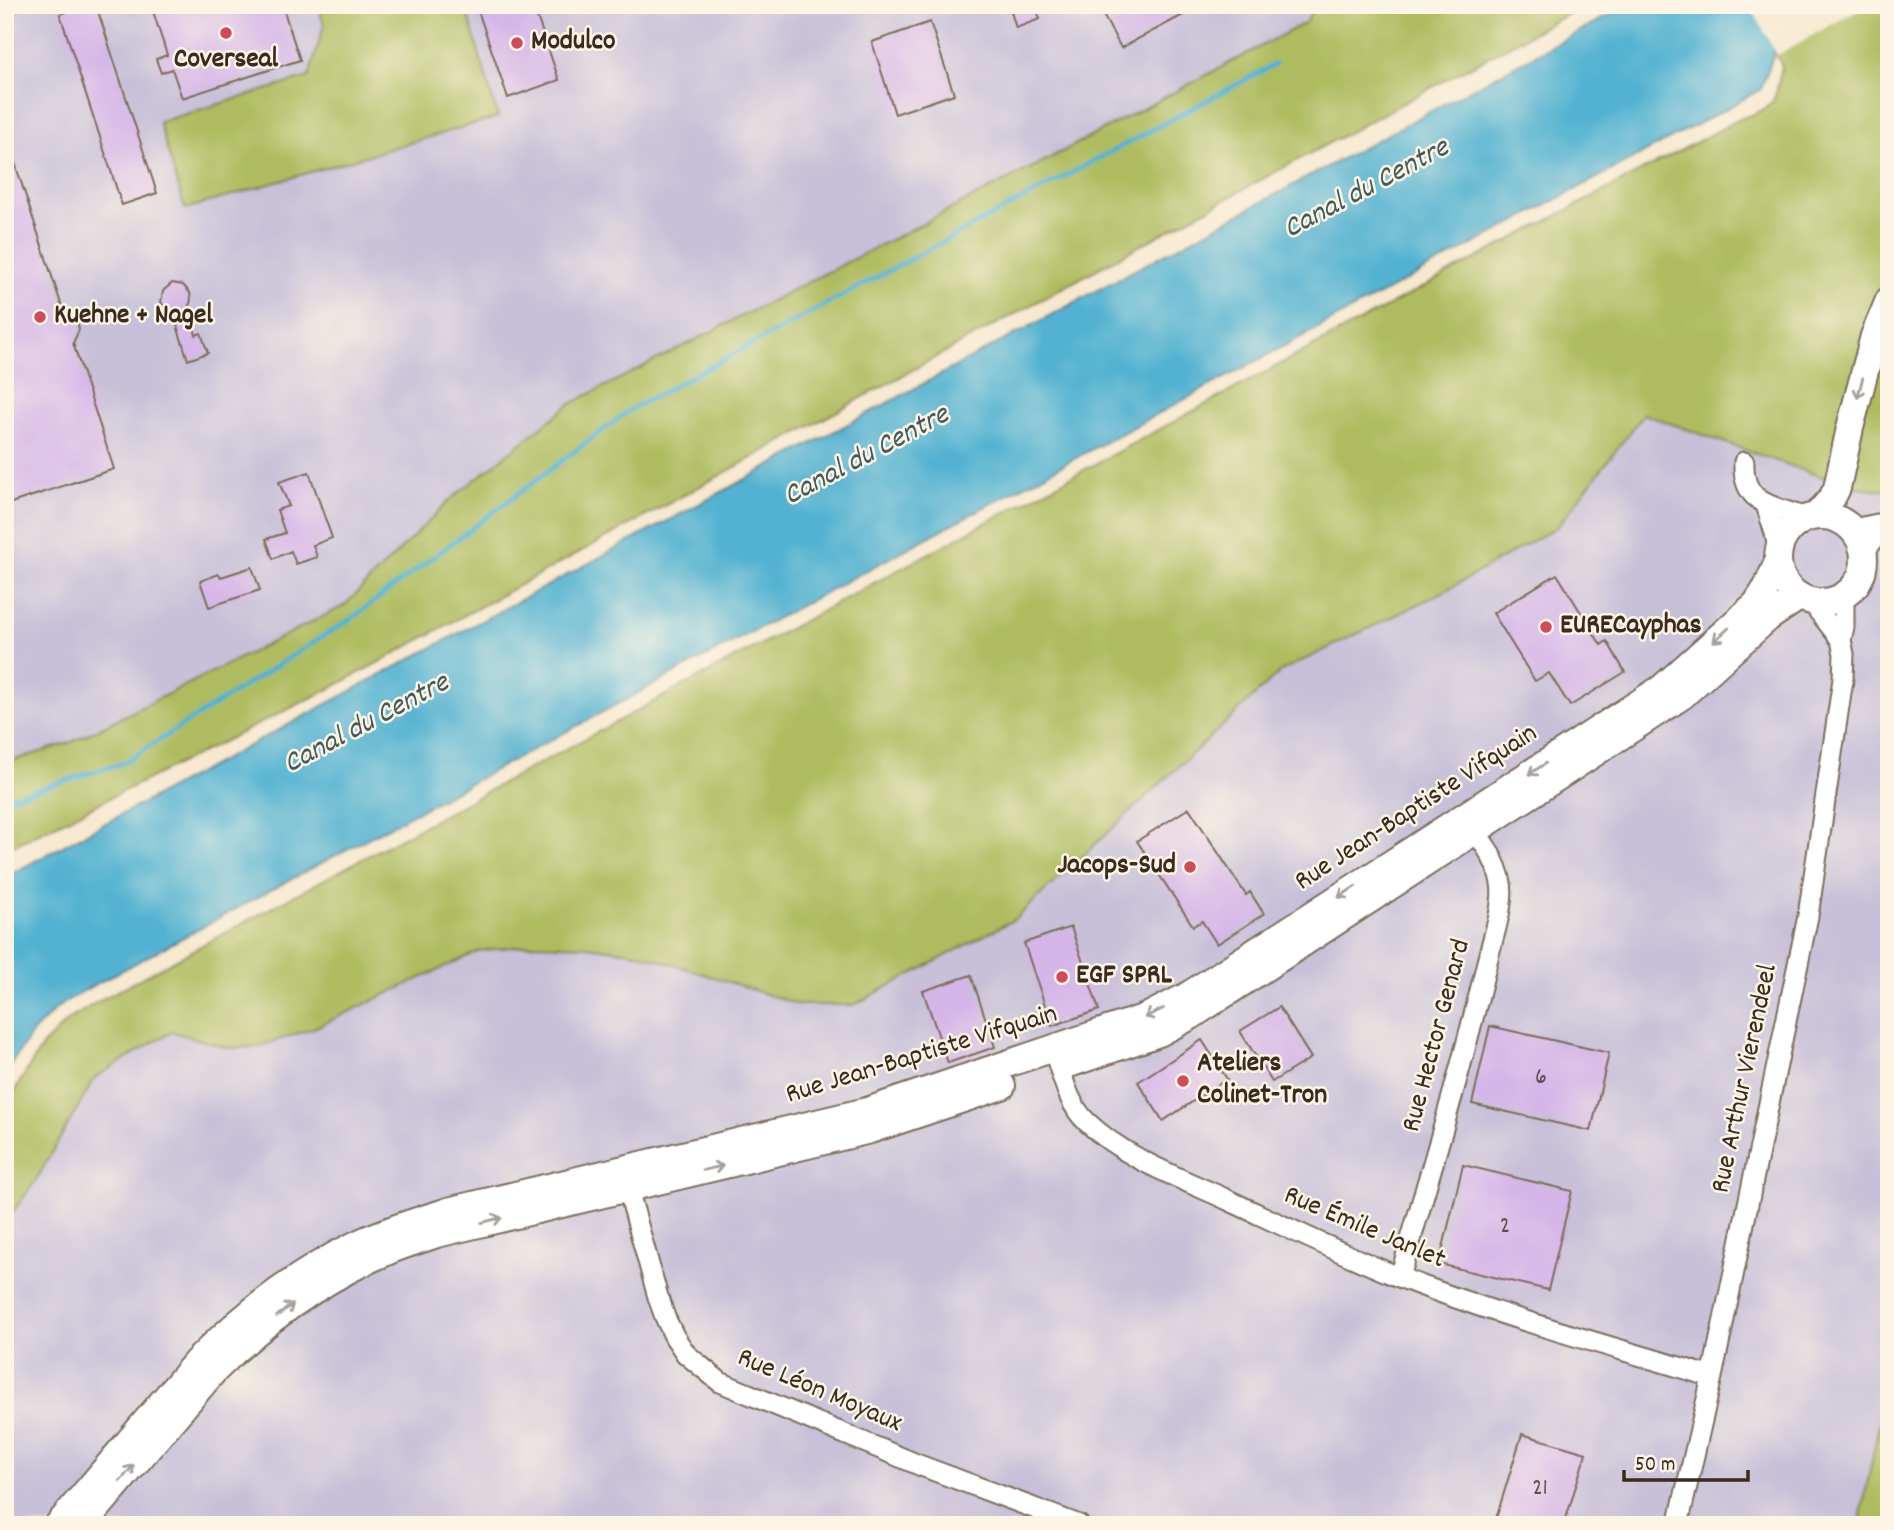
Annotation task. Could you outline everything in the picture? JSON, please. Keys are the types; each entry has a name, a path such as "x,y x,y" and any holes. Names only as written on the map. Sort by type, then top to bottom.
{"street":[{"name":"Rue Jean-Baptiste Vifquain","path":"58,1525 197,1361 239,1322 286,1285 358,1244 448,1211 626,1179 870,1130 1056,1058 1159,1033 1175,1025 1662,688 1756,604 1767,587 1783,537 1793,526 1811,517 1832,498 1874,336 1889,300"},
{"path":"1744,462 1747,485 1766,505 1811,517 1830,516 1842,521 1859,540 1865,565 1854,588 1844,596"},
{"path":"1766,505 1775,533 1781,577 1788,588 1806,599 1819,612 1841,640"},
{"path":"1859,540 1888,521"},
{"name":"Rue Jean-Baptiste Vifquain","path":"1469,824 1682,696 1768,618 1806,599 1827,602 1844,596"},
{"name":"Rue Arthur Vierendeel","path":"1678,1525 1712,1377 1808,916 1843,679 1844,654 1841,640 1844,627 1844,596"},
{"name":"Rue Hector Genard","path":"1400,1277 1475,1015 1500,905 1502,885 1495,864 1469,824"},
{"name":"Rue Émile Janlet","path":"1056,1058 1075,1107 1085,1121 1140,1159 1345,1255 1400,1277 1547,1327 1712,1377"},
{"name":"Rue Jean-Baptiste Vifquain","path":"83,1525 213,1372 253,1334 310,1293 379,1256 437,1234 626,1179"},
{"name":"Rue Léon Moyaux","path":"626,1179 658,1297 674,1336 686,1354 720,1382 919,1465 1079,1525"}],"shaded area":[{"path":"5,5 1583,5 5,848"},
{"path":"1644,414 1843,485 1889,491 1889,1375 1859,1525 5,1525 5,1223 36,1180 95,1078 173,1032 228,1048 257,1047 314,1028 479,951 537,944 587,946 638,953 705,973 1015,919 1280,671 1443,592 1557,527"}],"green space":[{"path":"318,5 465,5 498,117 185,209 159,122 309,77 324,25"},
{"path":"1316,5 1584,5 339,684 5,850 5,763 72,742 344,606 451,499 570,404 1031,168 1305,23"},
{"path":"1750,5 1889,5 1889,289 1833,481 1644,414 1557,527 1443,592 1281,671 1015,919 854,1005 800,1005 638,953 587,946 537,944 479,951 314,1028 257,1047 228,1048 173,1032 160,1038 95,1078 36,1180 5,1223 5,1106 43,1045 68,1020 102,999 1494,249 1742,118 1763,110 1776,94 1782,66"},
{"path":"1889,317 1889,491 1843,485"},
{"path":"1889,1375 1889,1525 1859,1525"}],"water":[{"name":"Canal du Centre","path":"1628,5 1859,5 1775,51 1761,89 1731,106 85,990 58,1007 32,1033 5,1073 5,877"}],"pier":[{"path":"1750,5 1863,5 1777,55"}],"building":[{"path":"86,5 96,5 157,193 122,205 60,14"},
{"name":"Coverseal","path":"151,5 282,5 300,60 182,98 172,69 161,73 156,59 167,55"},
{"name":"Modulco","path":"476,5 533,5 559,80 508,98"},
{"path":"1009,5 1035,5 1040,19 1016,28"},
{"path":"1117,5 1202,5 1121,48 1102,13"},
{"path":"930,22 954,94 895,114 872,42"},
{"name":"Kuehne + Nagel","path":"8,142 63,310 73,315 78,324 79,330 73,343 114,469 5,505 5,143"},
{"path":"172,283 183,285 190,293 188,309 196,335 201,333 208,353 188,360 173,313 161,302 163,291"},
{"path":"309,472 332,538 313,545 317,557 296,564 291,551 273,559 266,539 285,533 277,510 289,506 279,482"},
{"path":"252,567 260,590 209,607 200,581"},
{"name":"EURECayphas","path":"1557,574 1601,645 1607,641 1625,672 1570,706 1549,673 1535,681 1493,613"},
{"name":"Jacops-Sud","path":"1189,808 1246,895 1250,892 1264,914 1217,944 1202,921 1193,926 1137,841"},
{"name":"EGF SPRL","path":"1071,927 1099,1010 1052,1026 1024,943"},
{"path":"971,975 995,1047 948,1063 923,991"},
{"path":"1279,1007 1311,1058 1272,1082 1240,1031"},
{"path":"1490,1026 1609,1053 1591,1131 1472,1104"},
{"name":"Ateliers Colinet-Tron","path":"1202,1040 1227,1079 1163,1121 1138,1082"},
{"path":"1463,1165 1572,1191 1548,1290 1439,1264"},
{"path":"1522,1434 1586,1453 1564,1525 1494,1525"}],"waterway":[{"path":"5,799 123,763 352,618 631,409 1275,64"}],"place":[{"name":"Coverseal","path":"226,33"},
{"name":"Modulco","path":"517,43"},
{"name":"Kuehne + Nagel","path":"40,317"},
{"name":"EURECayphas","path":"1546,627"},
{"name":"Jacops-Sud","path":"1190,867"},
{"name":"EGF SPRL","path":"1062,977"},
{"name":"Ateliers Colinet-Tron","path":"1183,1081"}]}
